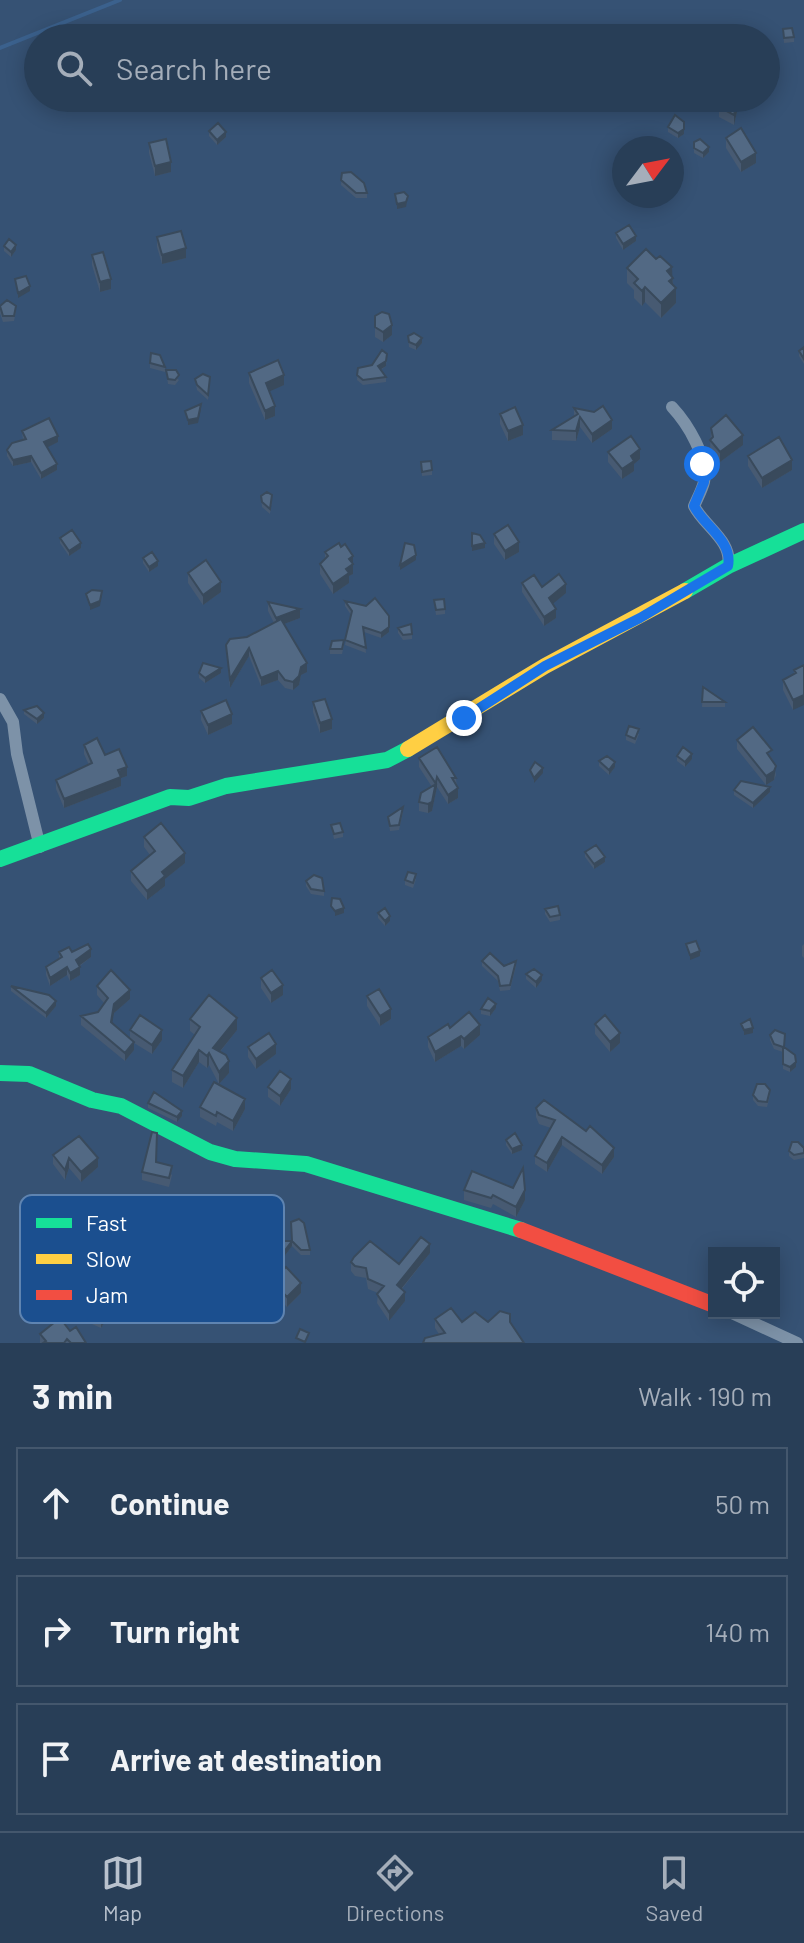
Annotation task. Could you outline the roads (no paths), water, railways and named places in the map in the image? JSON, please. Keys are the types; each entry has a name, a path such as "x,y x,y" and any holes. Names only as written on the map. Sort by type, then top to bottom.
{"street":[{"path":"672,407 684,420 702,464 704,482 694,506 700,518 724,542 730,556 728,566"},
{"path":"0,859 40,847 170,797 189,798 226,786 387,760 464,718 545,666 640,618 728,566 804,531"},
{"path":"0,699 13,722 17,754 40,847"},
{"path":"0,1073 29,1074 55,1082 92,1100 121,1106 210,1152 235,1159 306,1164 499,1222 708,1303"},
{"path":"745,1319 797,1343"}],"waterway":[{"path":"60,24 120,0"},
{"path":"0,48 24,38"}]}
